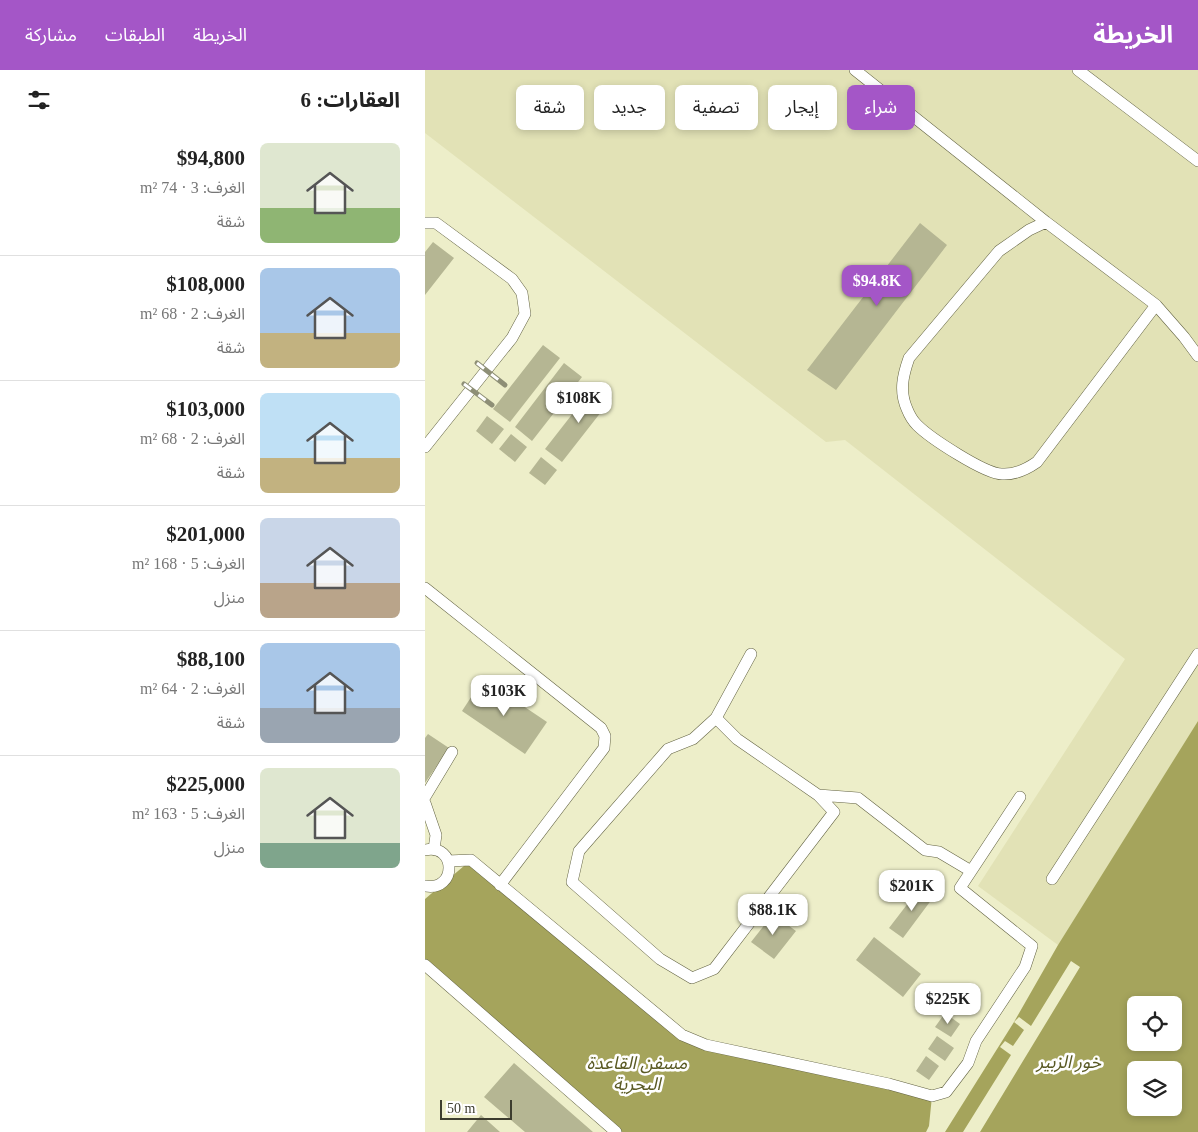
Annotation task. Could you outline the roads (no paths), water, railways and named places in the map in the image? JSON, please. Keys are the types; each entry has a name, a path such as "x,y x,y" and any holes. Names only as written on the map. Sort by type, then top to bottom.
{"lane":[{"path":"855,70 1046,222 1156,305 1198,356"},
{"path":"1078,70 1198,161"},
{"path":"1046,222 1021,234 999,251 909,358 903,375 902,393 907,410 917,425 931,436 989,472 1014,474 1027,469 1037,462 1156,305"},
{"path":"425,223 436,223 512,279 522,293 525,314 512,338 425,447"},
{"path":"425,588 601,728 605,736 604,748 500,885"},
{"path":"716,718 737,739 818,795 834,812 714,969 692,978 660,958 572,882 579,851 667,749 693,739 716,718 751,654"},
{"path":"1052,879 1198,654"},
{"path":"425,797 452,752"},
{"path":"818,795 858,798 925,850 939,852 971,871"},
{"path":"448,861 471,860 682,1034 706,1045 861,1078 932,1096 946,1092 968,1064 976,1041 1025,967 1031,946 960,888 1020,797"},
{"path":"425,803 435,835 430,850 445,856 449,867 446,879 436,886 425,886"},
{"path":"425,965 616,1132"}],"water":[{"name":"خور الزبير","path":"1198,721 1198,1132 945,1132 1014,1022 1058,945"},
{"name":"مسفن القاعدة البحرية","path":"471,860 682,1035 932,1096 929,1126 926,1132 614,1132 425,966 425,899"}],"railway":[{"path":"477,363 505,385"},
{"path":"464,384 492,405"}]}
